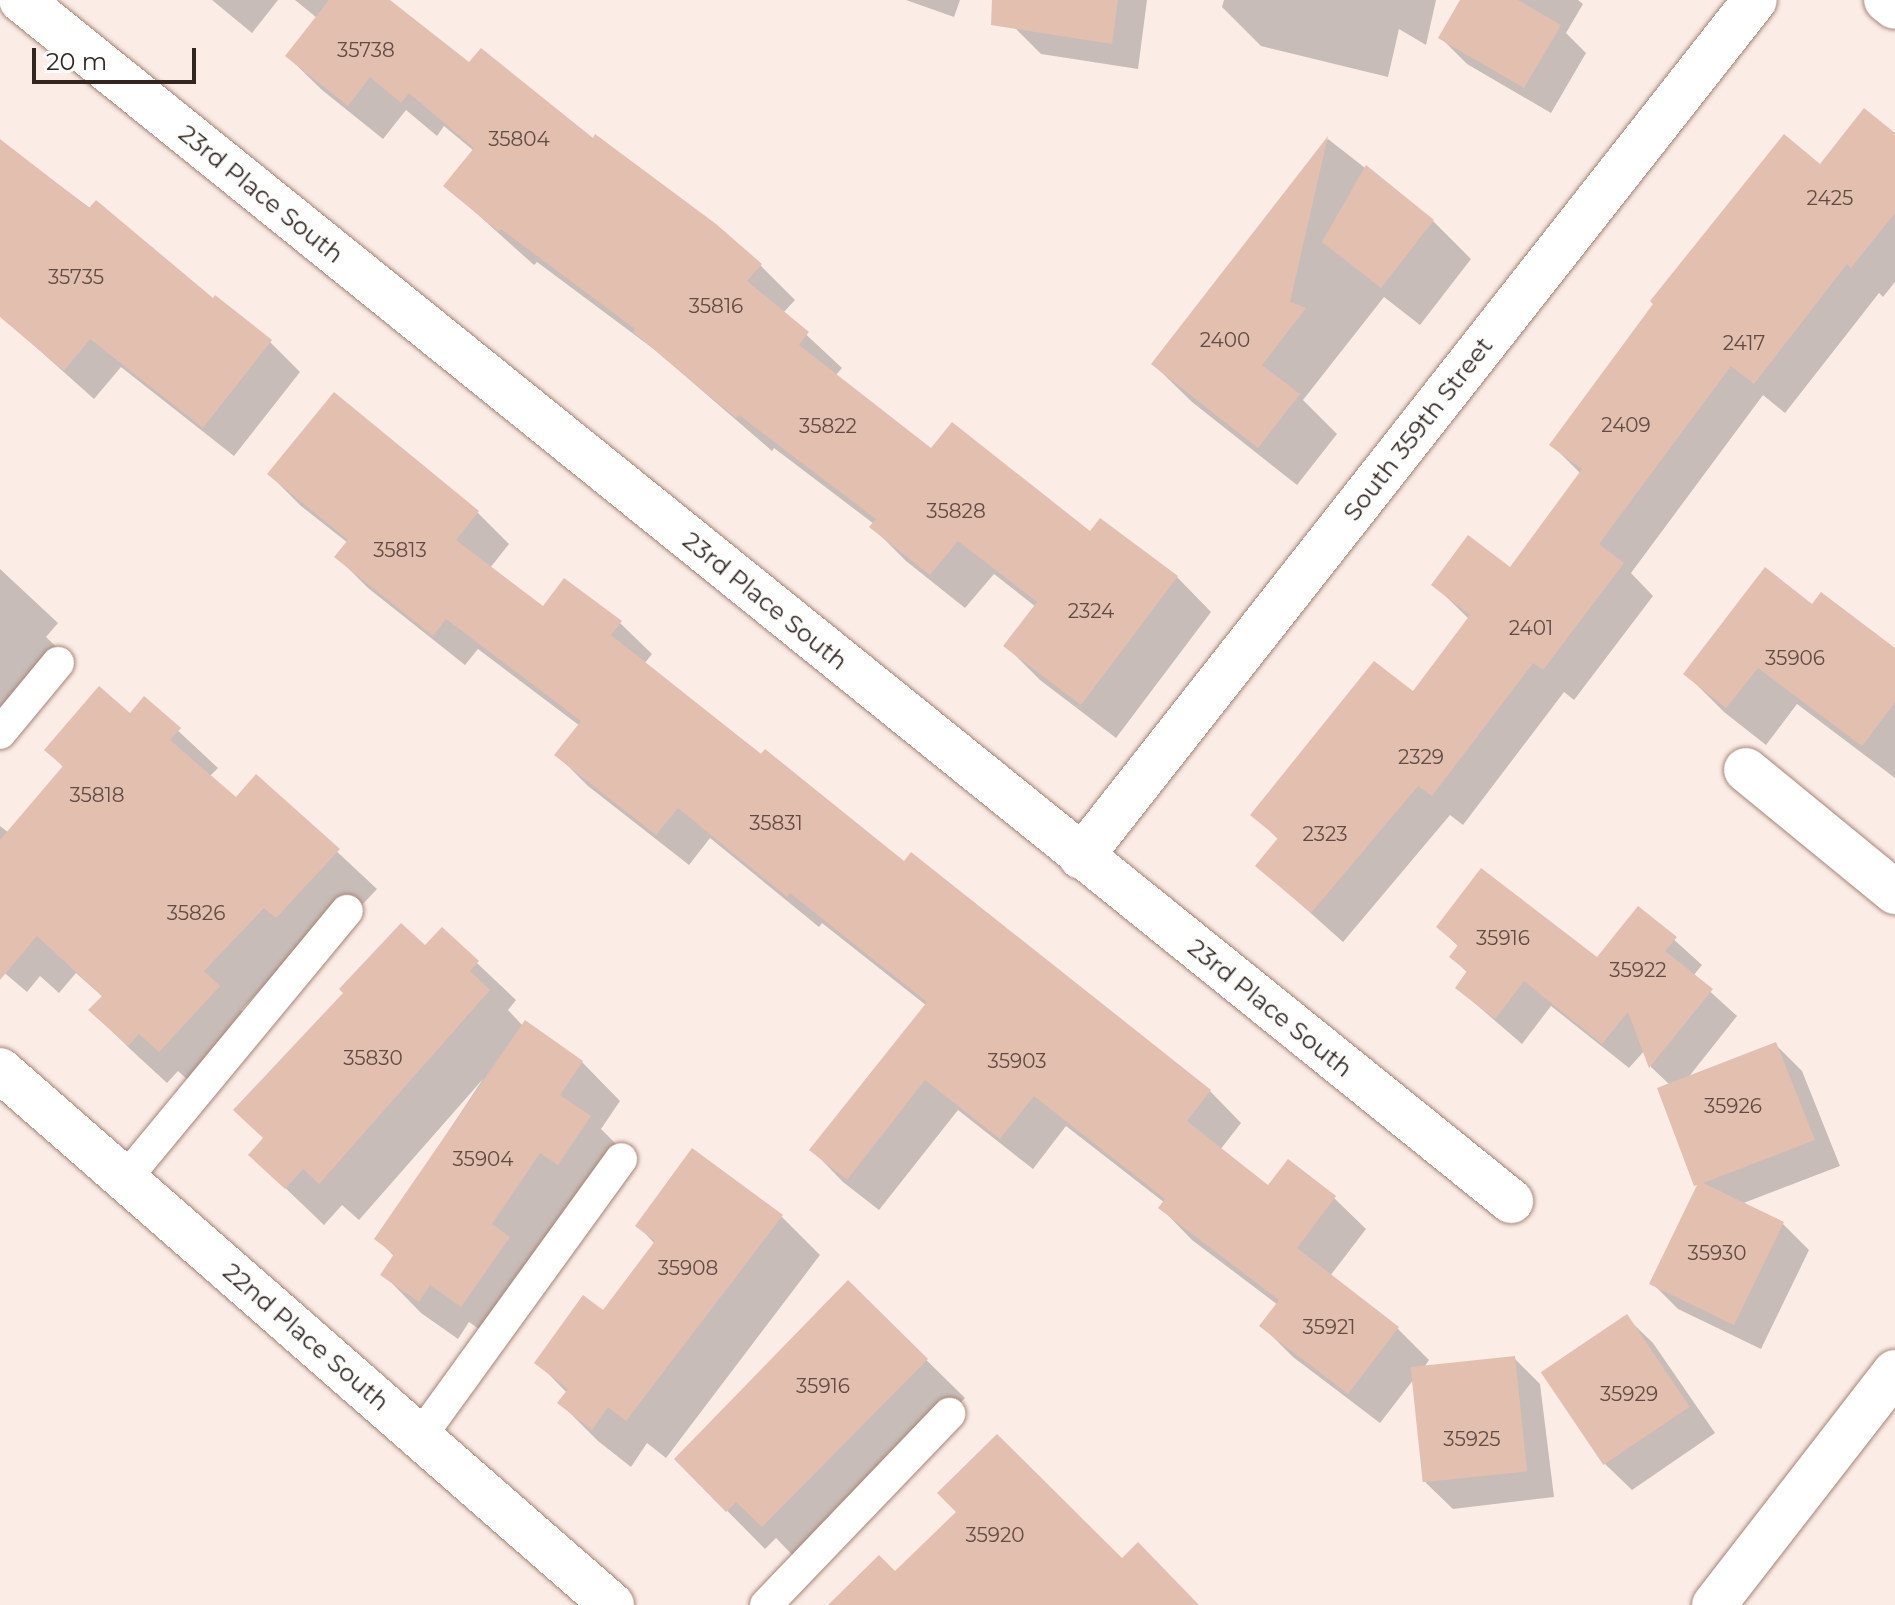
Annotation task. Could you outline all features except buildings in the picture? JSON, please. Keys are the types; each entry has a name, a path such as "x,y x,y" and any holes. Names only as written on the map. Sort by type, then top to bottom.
{"street":[{"name":"23rd Place South","path":"21,0 1511,1201"},
{"name":"South 359th Street","path":"1081,857 1755,0"},
{"path":"1886,0 1895,7"},
{"path":"1746,770 1895,892"},
{"name":"22nd Place South","path":"0,1070 612,1605"},
{"path":"1714,1605 1895,1372"}],"lane":[{"path":"0,733 58,663"},
{"path":"125,1179 347,911"},
{"path":"420,1437 621,1159"},
{"path":"766,1605 949,1414"}]}
